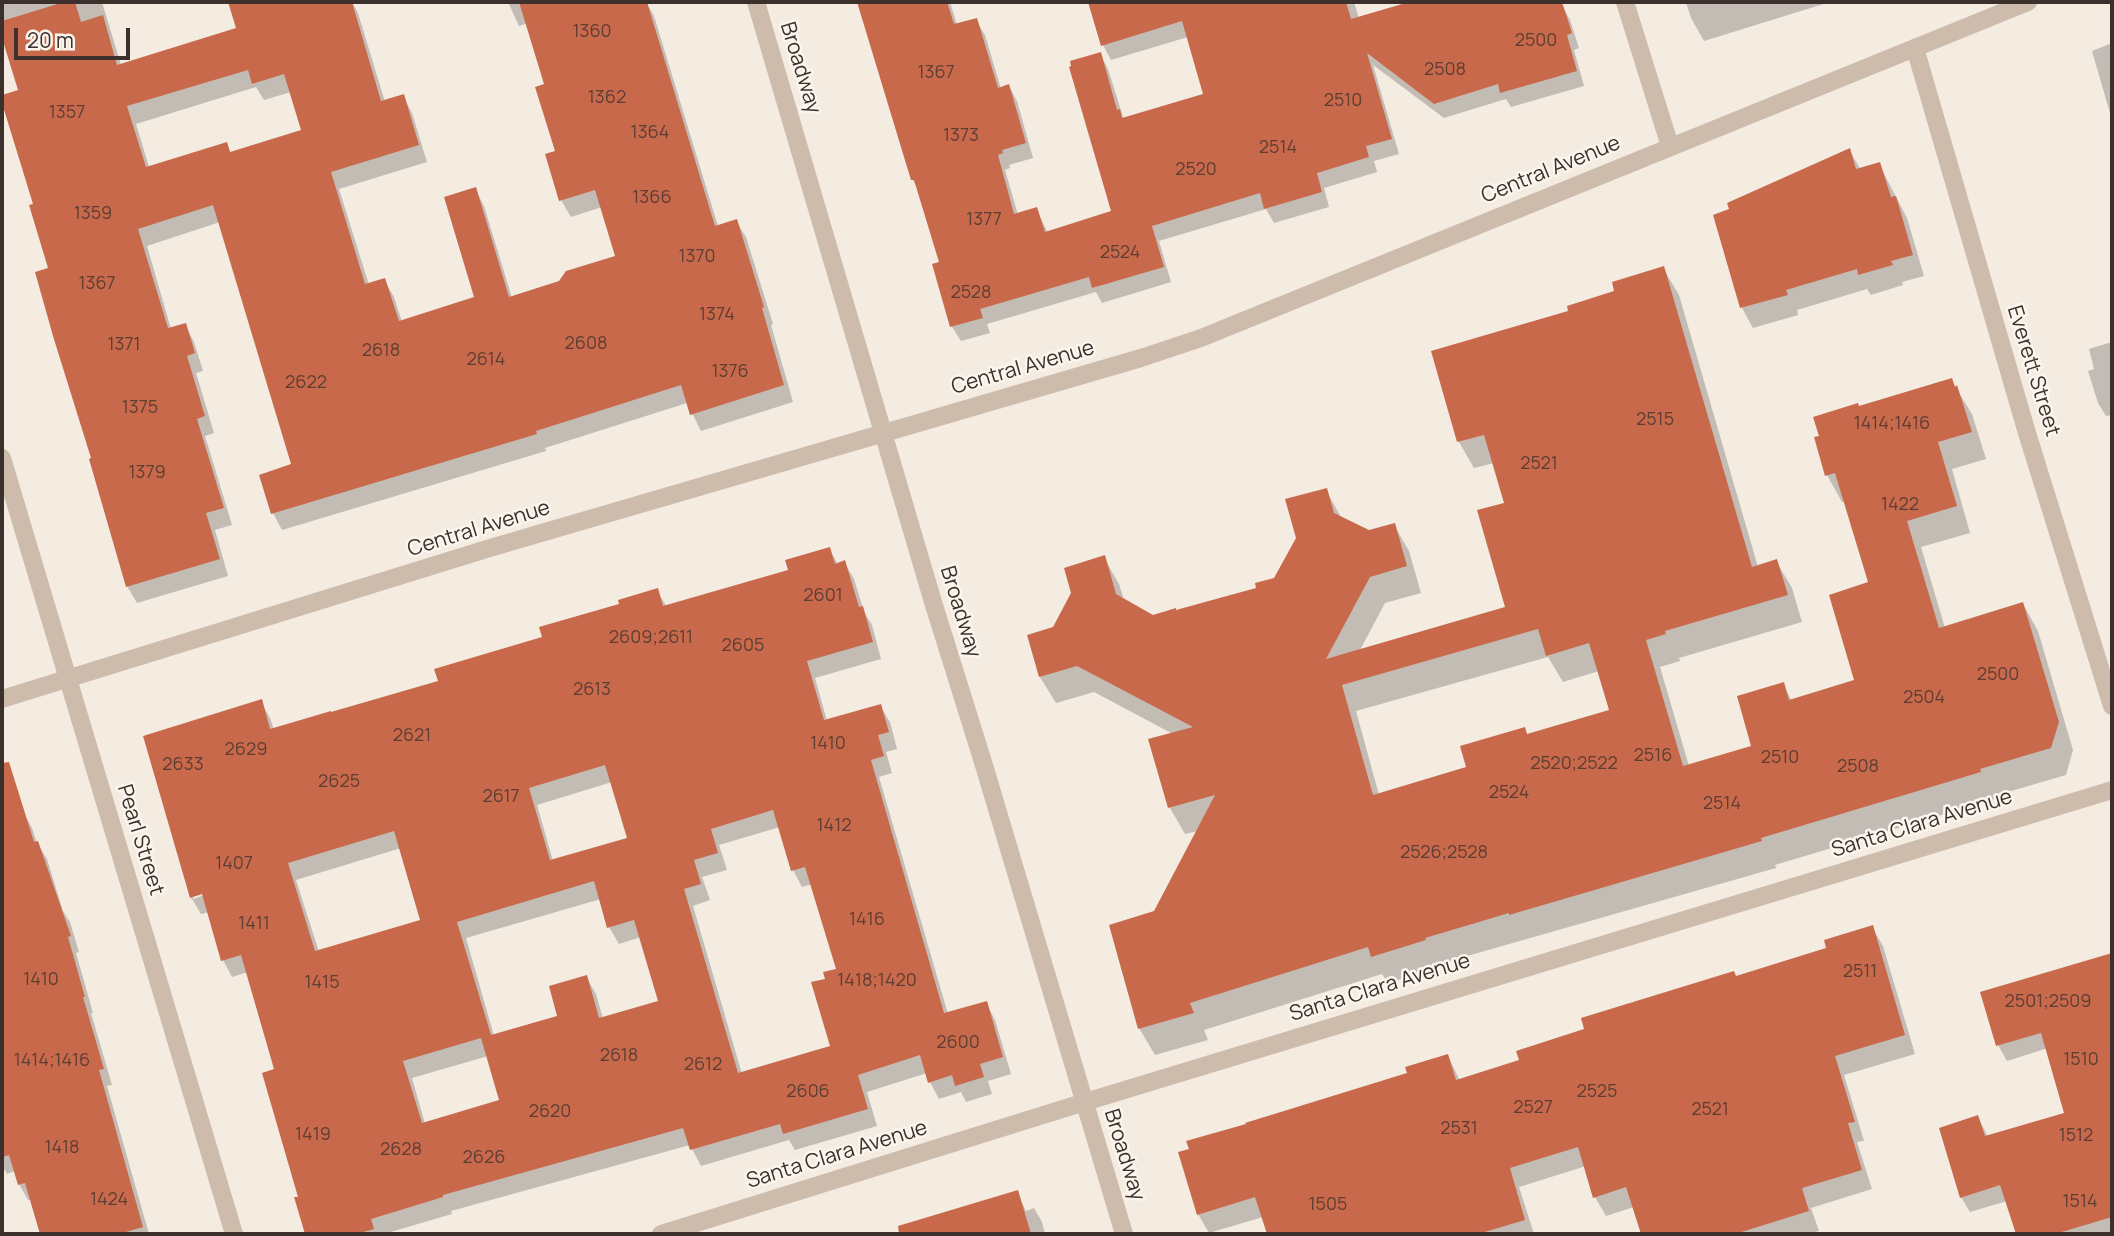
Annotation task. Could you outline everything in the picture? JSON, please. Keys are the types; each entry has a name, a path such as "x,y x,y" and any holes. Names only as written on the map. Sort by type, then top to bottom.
{"street":[{"name":"Broadway","path":"756,2 933,602 1124,1234"},
{"path":"1625,2 1670,146"},
{"name":"Central Avenue","path":"2,699 490,548 1141,358 1200,338 2028,2"},
{"name":"Everett Street","path":"1914,48 2027,433 2112,706"},
{"name":"Pearl Street","path":"2,458 234,1234"},
{"name":"Santa Clara Avenue","path":"661,1234 1085,1102 2112,790"}],"building":[{"path":"64,2 75,2 81,22 103,15 117,65 236,28 228,2 352,2 381,101 404,94 419,145 331,172 365,284 385,278 399,321 474,297 444,197 476,187 509,297 559,281 566,271 615,256 595,190 559,201 545,154 555,151 535,87 544,84 519,2 647,2 715,226 737,219 784,385 690,415 681,385 536,431 537,434 271,514 259,475 291,464 213,205 138,229 168,328 186,323 195,353 187,356 205,416 197,419 224,508 206,513 220,559 126,587 89,459 91,458 35,272 48,268 29,205 33,204 2,103 2,95 18,90 2,38 2,21","holes":["248,70 252,84 284,74 301,130 230,152 227,142 146,167 127,106"]},
{"path":"857,2 947,2 954,24 977,18 998,88 1009,84 1026,143 1002,150 1003,153 998,155 1014,214 1037,207 1045,232 1111,211 1069,67 1070,61 1101,52 1117,110 1120,109 1122,118 1203,94 1182,21 1101,46 1088,2 1346,2 1351,19 1409,2 1562,2 1572,33 1567,35 1577,71 1500,93 1498,84 1434,104 1367,53 1392,139 1366,146 1369,157 1317,173 1322,192 1264,209 1260,193 1152,226 1164,267 1092,288 1089,277 980,309 983,318 950,327 932,264 939,262"},
{"path":"1850,148 1856,169 1880,162 1891,197 1896,196 1913,255 1891,261 1893,265 1858,275 1857,269 1786,290 1788,295 1740,308 1713,215 1729,209 1727,203"},
{"path":"1664,266 1752,567 1777,559 1788,595 1665,631 1666,634 1646,640 1683,766 1751,746 1737,696 1784,682 1789,700 1854,680 1829,595 1868,582 1835,473 1825,476 1814,437 1819,436 1813,417 1952,378 1955,387 1957,385 1972,432 1938,442 1957,506 1907,521 1939,628 2023,602 2059,722 2051,748 1980,769 1981,772 1761,838 1762,841 1509,913 1371,957 1368,947 1190,1003 1194,1013 1138,1029 1109,925 1154,911 1215,795 1168,808 1148,739 1193,727 1077,666 1039,677 1027,635 1053,627 1071,593 1064,568 1105,555 1116,594 1153,615 1256,588 1255,583 1274,578 1296,538 1285,499 1327,488 1334,513 1369,530 1395,523 1407,566 1370,577 1326,659 1505,607 1477,510 1504,503 1484,435 1457,442 1431,351 1568,311 1567,306 1614,291 1612,282","holes":["1538,629 1546,656 1589,643 1609,710 1527,734 1525,727 1460,746 1466,767 1373,795 1342,685"]},
{"path":"830,547 835,564 845,560 859,607 863,606 873,642 807,661 824,720 881,704 889,732 878,735 884,756 871,760 944,1013 987,1001 1003,1057 980,1064 984,1077 955,1086 952,1075 928,1083 920,1055 858,1075 868,1109 783,1134 780,1124 690,1150 683,1128 443,1195 371,1219 374,1229 356,1234 305,1234 294,1197 298,1197 262,1073 274,1069 241,955 221,961 202,894 190,898 143,736 262,699 270,729 438,681 434,669 542,637 539,627 619,604 618,600 658,588 663,606 788,570 785,560","holes":["605,765 627,838 550,860 529,788","773,810 791,871 805,867 836,969 823,972 825,979 811,982 830,1046 738,1073 684,889 701,884 694,860 718,853 711,829","394,831 420,920 315,951 288,863","594,881 607,928 634,920 658,1001 599,1018 587,975 549,986 557,1016 491,1035 457,922","481,1038 499,1100 422,1123 403,1061"]},
{"path":"9,762 34,842 38,841 71,936 68,937 104,1069 99,1070 143,1227 119,1234 40,1234 25,1183 18,1185 9,1155 2,1157 2,763"},
{"path":"1873,925 1905,1035 1835,1056 1855,1122 1848,1123 1862,1170 1802,1188 1809,1211 1735,1234 1641,1234 1626,1187 1593,1198 1578,1147 1510,1168 1525,1220 1478,1234 1267,1234 1255,1197 1197,1215 1178,1152 1189,1149 1186,1141 1407,1073 1405,1067 1448,1054 1456,1080 1519,1060 1516,1051 1584,1029 1581,1018 1734,971 1736,976 1826,948 1824,940"},
{"path":"2112,953 2112,1217 2055,1234 2016,1234 2000,1185 1960,1198 1939,1128 1978,1115 1985,1136 2064,1113 2041,1033 1996,1046 1980,992"},
{"path":"1018,1190 1031,1234 899,1234 898,1226"}]}
